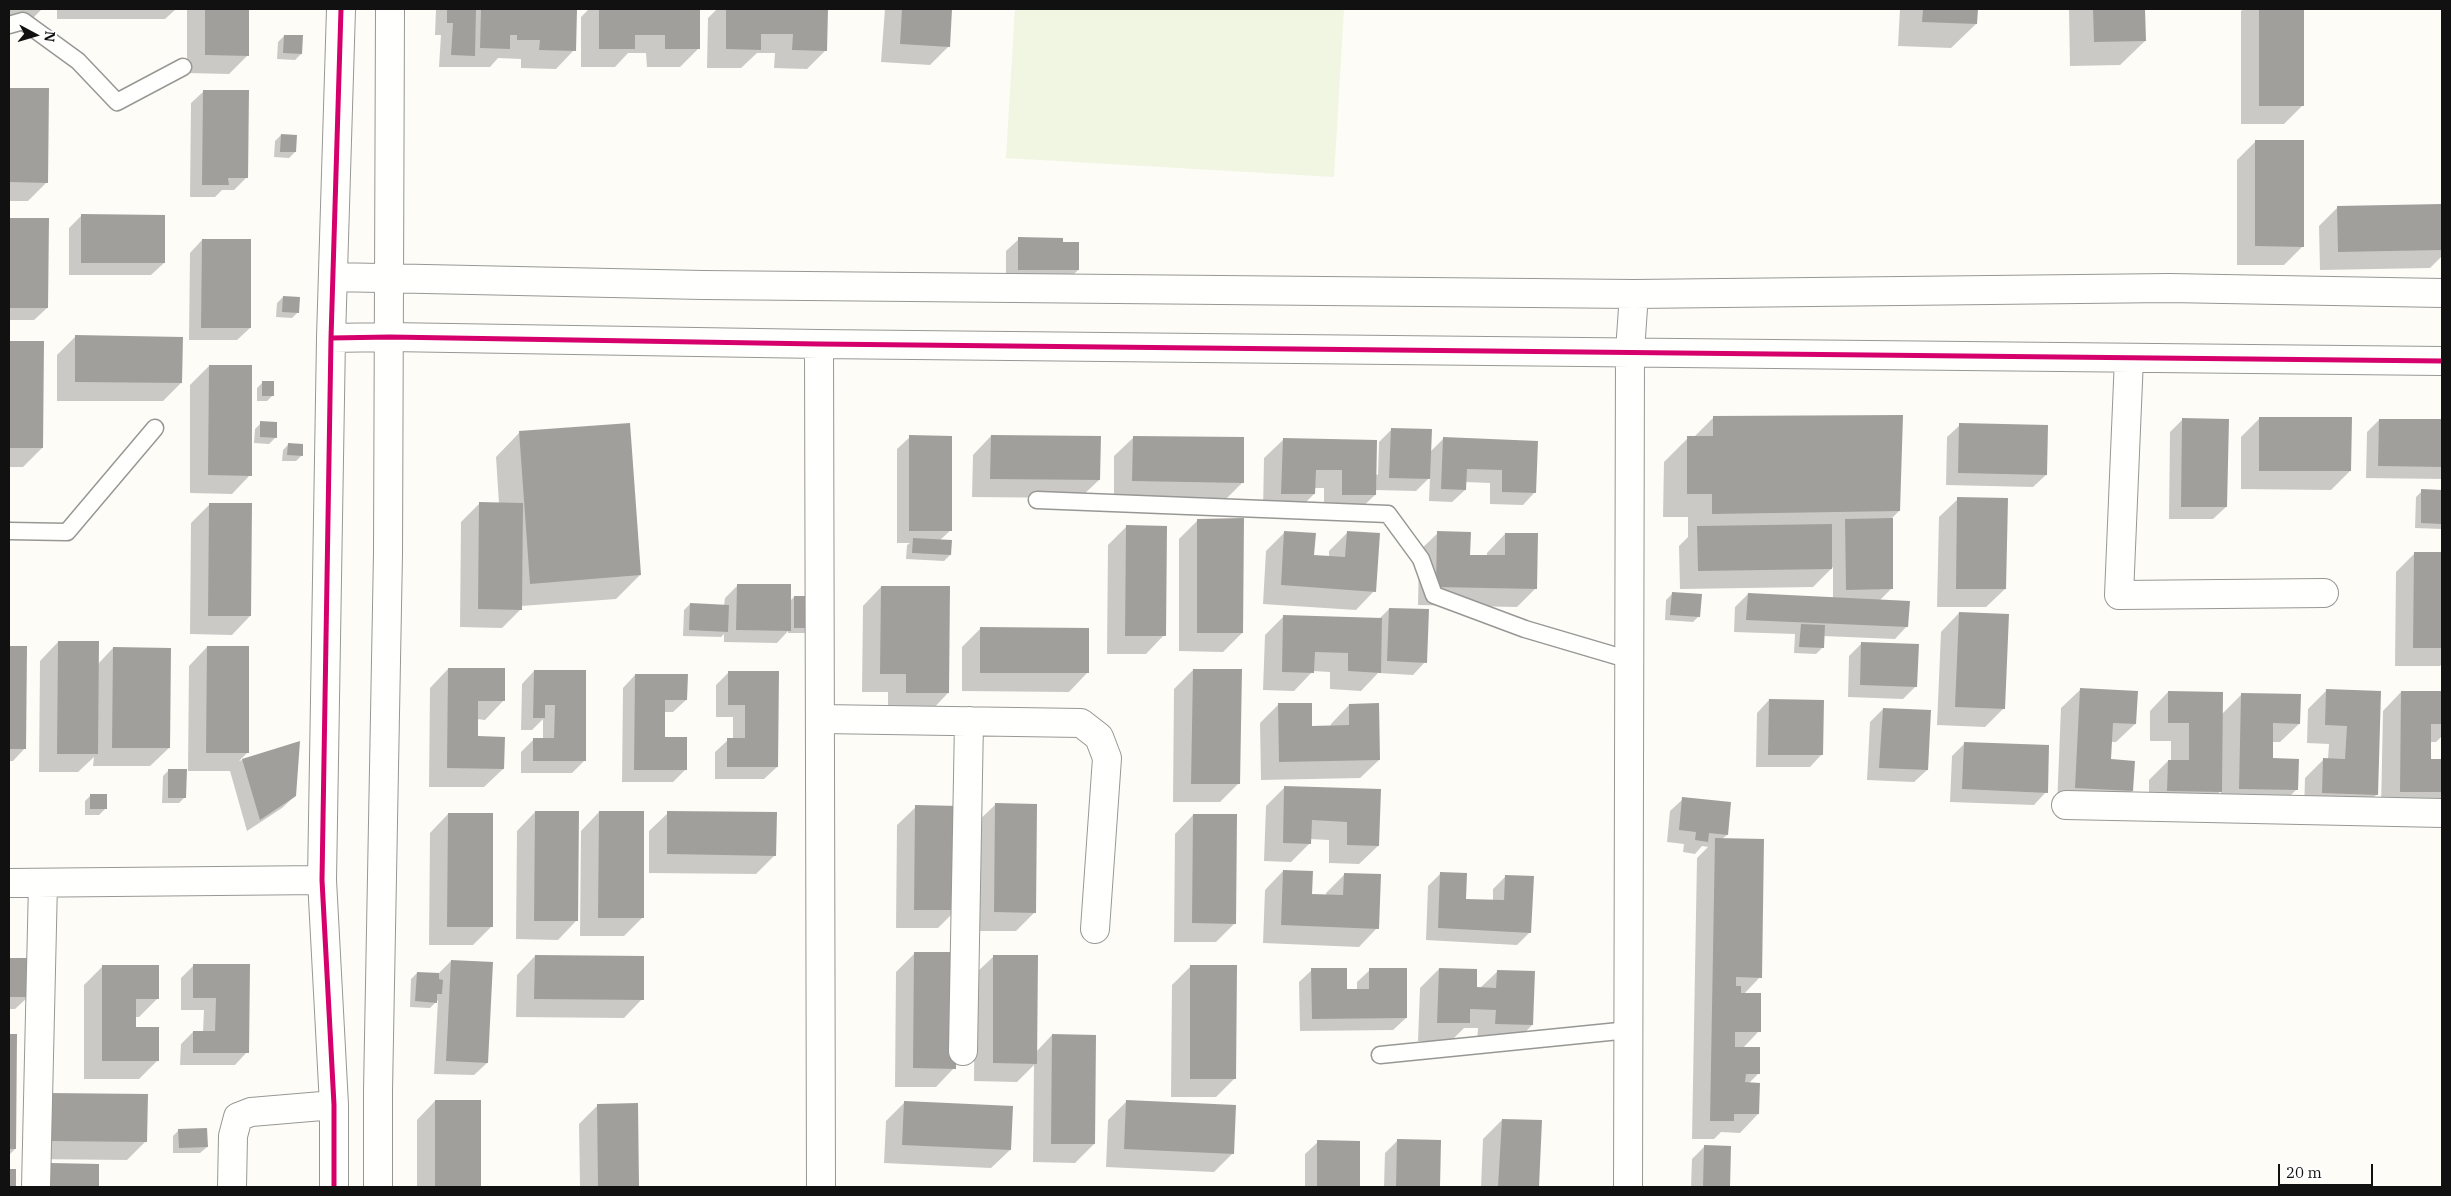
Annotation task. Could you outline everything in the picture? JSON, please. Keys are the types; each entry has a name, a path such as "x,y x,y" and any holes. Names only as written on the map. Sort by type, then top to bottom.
{"street":[{"path":"334,1187 334,1105 322,880 331,338 341,9"},
{"path":"378,1187 378,1081 388,563 390,9"},
{"path":"333,277 779,286 1634,294 2169,288 2442,293"},
{"path":"1628,1187 1630,351 1634,294"},
{"path":"331,338 390,337 819,344 2442,361"},
{"path":"819,344 821,1187"},
{"path":"2129,358 2119,595 2324,593"},
{"path":"821,719 1081,722 1099,737 1107,758 1095,929"},
{"path":"963,1051 969,721"},
{"path":"2066,805 2442,812"},
{"path":"9,883 322,880"},
{"path":"36,1187 43,883"},
{"path":"232,1187 233,1136 238,1117 251,1112 334,1105"}],"lane":[{"path":"9,25 22,21 78,61 117,102 183,66"},
{"path":"9,531 67,532 155,428"},
{"path":"1037,500 1388,514 1421,559 1434,595 1525,629 1630,660"},
{"path":"1380,1055 1629,1030"}],"green space":[{"path":"1015,9 1344,9 1334,177 1006,158"}],"building":[{"path":"205,9 249,9 249,56 205,55"},
{"path":"447,9 476,9 475,56 451,55 453,23 447,23"},
{"path":"481,9 577,9 576,51 539,50 540,40 517,40 517,35 510,35 510,49 480,48"},
{"path":"599,9 700,9 700,49 665,49 665,35 635,35 635,49 599,49"},
{"path":"726,9 828,9 827,51 792,50 793,34 761,34 761,50 726,49"},
{"path":"902,9 952,9 950,47 900,44"},
{"path":"1923,9 1978,9 1977,24 1922,22"},
{"path":"2093,9 2145,9 2146,41 2094,42"},
{"path":"2259,9 2304,9 2304,106 2259,106"},
{"path":"284,35 303,35 302,54 283,53"},
{"path":"9,88 49,88 48,183 9,182"},
{"path":"203,90 249,90 248,178 228,178 229,185 202,185"},
{"path":"281,134 297,135 296,152 280,152"},
{"path":"2255,140 2304,140 2304,247 2255,246"},
{"path":"2442,204 2442,250 2338,252 2337,206"},
{"path":"81,214 165,215 165,263 81,263"},
{"path":"9,218 49,218 48,308 9,308"},
{"path":"1018,237 1063,238 1063,242 1079,242 1079,270 1018,270"},
{"path":"202,239 251,239 251,328 201,328"},
{"path":"283,296 300,297 299,313 282,312"},
{"path":"75,335 183,337 182,383 75,382"},
{"path":"9,341 44,341 43,448 9,448"},
{"path":"209,365 252,365 252,476 208,475"},
{"path":"262,381 274,381 274,396 262,396"},
{"path":"1903,415 1900,511 1712,514 1712,494 1687,494 1687,436 1713,436 1713,416"},
{"path":"2259,417 2352,417 2351,471 2259,471"},
{"path":"2182,418 2229,419 2227,507 2181,507"},
{"path":"2379,419 2442,419 2442,467 2378,466"},
{"path":"260,421 277,422 277,438 260,437"},
{"path":"630,423 641,575 530,584 519,431"},
{"path":"1959,423 2048,425 2047,475 1958,473"},
{"path":"1391,428 1432,429 1430,479 1389,478"},
{"path":"909,435 952,436 952,531 909,531"},
{"path":"991,435 1101,436 1100,480 990,479"},
{"path":"1133,436 1244,437 1244,483 1132,481"},
{"path":"1443,437 1538,441 1536,493 1502,492 1502,470 1467,469 1466,490 1441,489"},
{"path":"1283,438 1377,440 1376,495 1342,495 1342,470 1316,470 1315,494 1281,494"},
{"path":"288,443 303,444 303,456 287,455"},
{"path":"2421,489 2442,490 2442,524 2421,523"},
{"path":"1957,497 2008,498 2006,589 1956,589"},
{"path":"479,502 523,503 522,610 478,609"},
{"path":"209,503 252,503 251,616 208,616"},
{"path":"1244,518 1243,633 1197,633 1197,519"},
{"path":"1893,518 1893,589 1846,590 1845,519"},
{"path":"1832,524 1832,569 1698,571 1697,526"},
{"path":"1126,525 1167,526 1166,636 1125,636"},
{"path":"1284,531 1316,533 1314,555 1345,557 1347,531 1380,533 1376,592 1281,585"},
{"path":"1437,531 1471,532 1470,555 1505,555 1505,533 1538,533 1537,589 1436,587"},
{"path":"913,538 952,540 951,555 912,553"},
{"path":"2414,552 2442,552 2442,648 2413,648"},
{"path":"737,584 791,584 791,631 736,630"},
{"path":"881,586 950,586 949,693 906,693 906,674 880,674"},
{"path":"1672,592 1702,594 1700,617 1670,615"},
{"path":"1748,593 1910,601 1908,627 1746,620"},
{"path":"794,596 814,596 814,628 794,628"},
{"path":"690,603 729,605 728,632 689,630"},
{"path":"1389,608 1429,609 1427,663 1387,661"},
{"path":"1959,612 2009,614 2005,709 1955,707"},
{"path":"1283,615 1382,618 1381,673 1348,671 1348,653 1315,652 1314,673 1282,672"},
{"path":"1801,624 1825,625 1824,648 1799,647"},
{"path":"980,627 1089,628 1089,673 980,673"},
{"path":"58,641 99,641 98,754 57,754"},
{"path":"1861,642 1919,644 1917,687 1860,685"},
{"path":"9,646 27,646 26,749 9,749"},
{"path":"207,646 249,646 249,753 206,753"},
{"path":"113,647 171,648 170,748 112,748"},
{"path":"448,668 505,668 505,701 478,701 478,736 505,737 504,769 447,768"},
{"path":"1193,669 1242,669 1240,784 1191,784"},
{"path":"534,670 586,670 586,761 533,761 533,738 554,738 555,705 545,705 545,718 533,718"},
{"path":"728,671 779,671 778,767 727,767 727,738 745,738 745,705 728,705"},
{"path":"635,674 688,674 687,700 665,700 665,737 687,737 687,770 634,770"},
{"path":"2080,688 2138,691 2136,724 2113,723 2111,759 2135,761 2133,791 2075,788"},
{"path":"2326,689 2381,691 2378,795 2322,793 2323,758 2345,759 2347,726 2325,725"},
{"path":"2168,691 2223,692 2222,792 2167,791 2168,760 2189,760 2189,723 2168,723"},
{"path":"2401,691 2442,691 2442,724 2431,724 2431,759 2442,759 2442,792 2400,792"},
{"path":"2241,693 2301,694 2300,724 2273,723 2273,758 2299,759 2298,790 2239,789"},
{"path":"1769,699 1824,700 1823,755 1768,755"},
{"path":"1278,703 1312,703 1312,726 1349,725 1349,704 1379,703 1380,760 1279,762"},
{"path":"1883,708 1931,710 1928,770 1879,768"},
{"path":"300,741 296,796 260,820 242,759"},
{"path":"1964,742 2049,745 2048,793 1962,789"},
{"path":"168,769 187,769 186,798 168,798"},
{"path":"1284,786 1381,789 1379,846 1347,845 1347,822 1312,820 1311,844 1283,843"},
{"path":"90,794 107,794 107,809 90,809"},
{"path":"1682,797 1731,802 1728,835 1709,833 1708,842 1695,840 1696,832 1679,830"},
{"path":"995,803 1037,804 1036,913 994,912"},
{"path":"915,805 959,806 958,910 914,910"},
{"path":"535,811 579,811 578,921 534,921"},
{"path":"599,811 644,811 644,918 598,918"},
{"path":"667,811 777,812 776,856 667,854"},
{"path":"448,813 493,813 493,927 447,927"},
{"path":"1193,814 1237,814 1236,924 1192,923"},
{"path":"1715,838 1764,839 1762,978 1736,977 1736,986 1741,986 1741,993 1761,993 1761,1032 1735,1032 1735,1047 1760,1047 1760,1074 1746,1074 1745,1082 1760,1083 1759,1114 1734,1114 1734,1121 1710,1121"},
{"path":"1283,870 1313,871 1312,894 1343,895 1344,873 1381,874 1379,929 1281,925"},
{"path":"1440,872 1467,873 1466,899 1504,900 1505,875 1534,876 1531,933 1438,928"},
{"path":"914,952 957,952 956,1069 913,1068"},
{"path":"535,955 644,956 644,1000 534,999"},
{"path":"993,955 1038,955 1037,1064 993,1063"},
{"path":"9,958 30,958 29,997 9,997"},
{"path":"451,960 493,962 488,1063 446,1061"},
{"path":"193,964 250,964 249,1053 193,1053 193,1031 215,1031 216,998 193,998"},
{"path":"102,965 159,965 159,999 136,999 136,1027 159,1027 159,1061 102,1061"},
{"path":"1190,965 1237,965 1236,1079 1190,1079"},
{"path":"1311,968 1347,968 1347,989 1369,989 1369,968 1407,968 1407,1018 1312,1019"},
{"path":"1439,968 1477,969 1477,987 1496,988 1497,970 1535,971 1533,1025 1495,1024 1496,1010 1470,1009 1470,1023 1437,1023"},
{"path":"417,972 439,973 439,979 443,980 442,994 437,994 437,1003 415,1001"},
{"path":"9,1034 17,1034 16,1149 9,1149"},
{"path":"1052,1034 1096,1035 1095,1144 1051,1144"},
{"path":"47,1093 148,1094 147,1142 47,1141"},
{"path":"435,1100 481,1100 481,1187 435,1187"},
{"path":"1126,1100 1236,1105 1234,1154 1124,1149"},
{"path":"904,1101 1013,1106 1011,1150 902,1145"},
{"path":"638,1103 639,1187 598,1187 597,1104"},
{"path":"1502,1119 1542,1120 1539,1187 1498,1187"},
{"path":"207,1128 208,1147 179,1148 178,1129"},
{"path":"1397,1139 1441,1140 1440,1187 1396,1187"},
{"path":"1317,1140 1360,1141 1360,1187 1317,1187"},
{"path":"1704,1145 1731,1146 1730,1187 1703,1187"},
{"path":"51,1163 99,1164 99,1187 51,1187"},
{"path":"9,1169 16,1169 16,1187 9,1187"}],"cycle path":[{"path":"334,1187 334,1105 322,880 331,338 341,9"},
{"path":"331,338 390,337 819,344 2442,361"}]}
